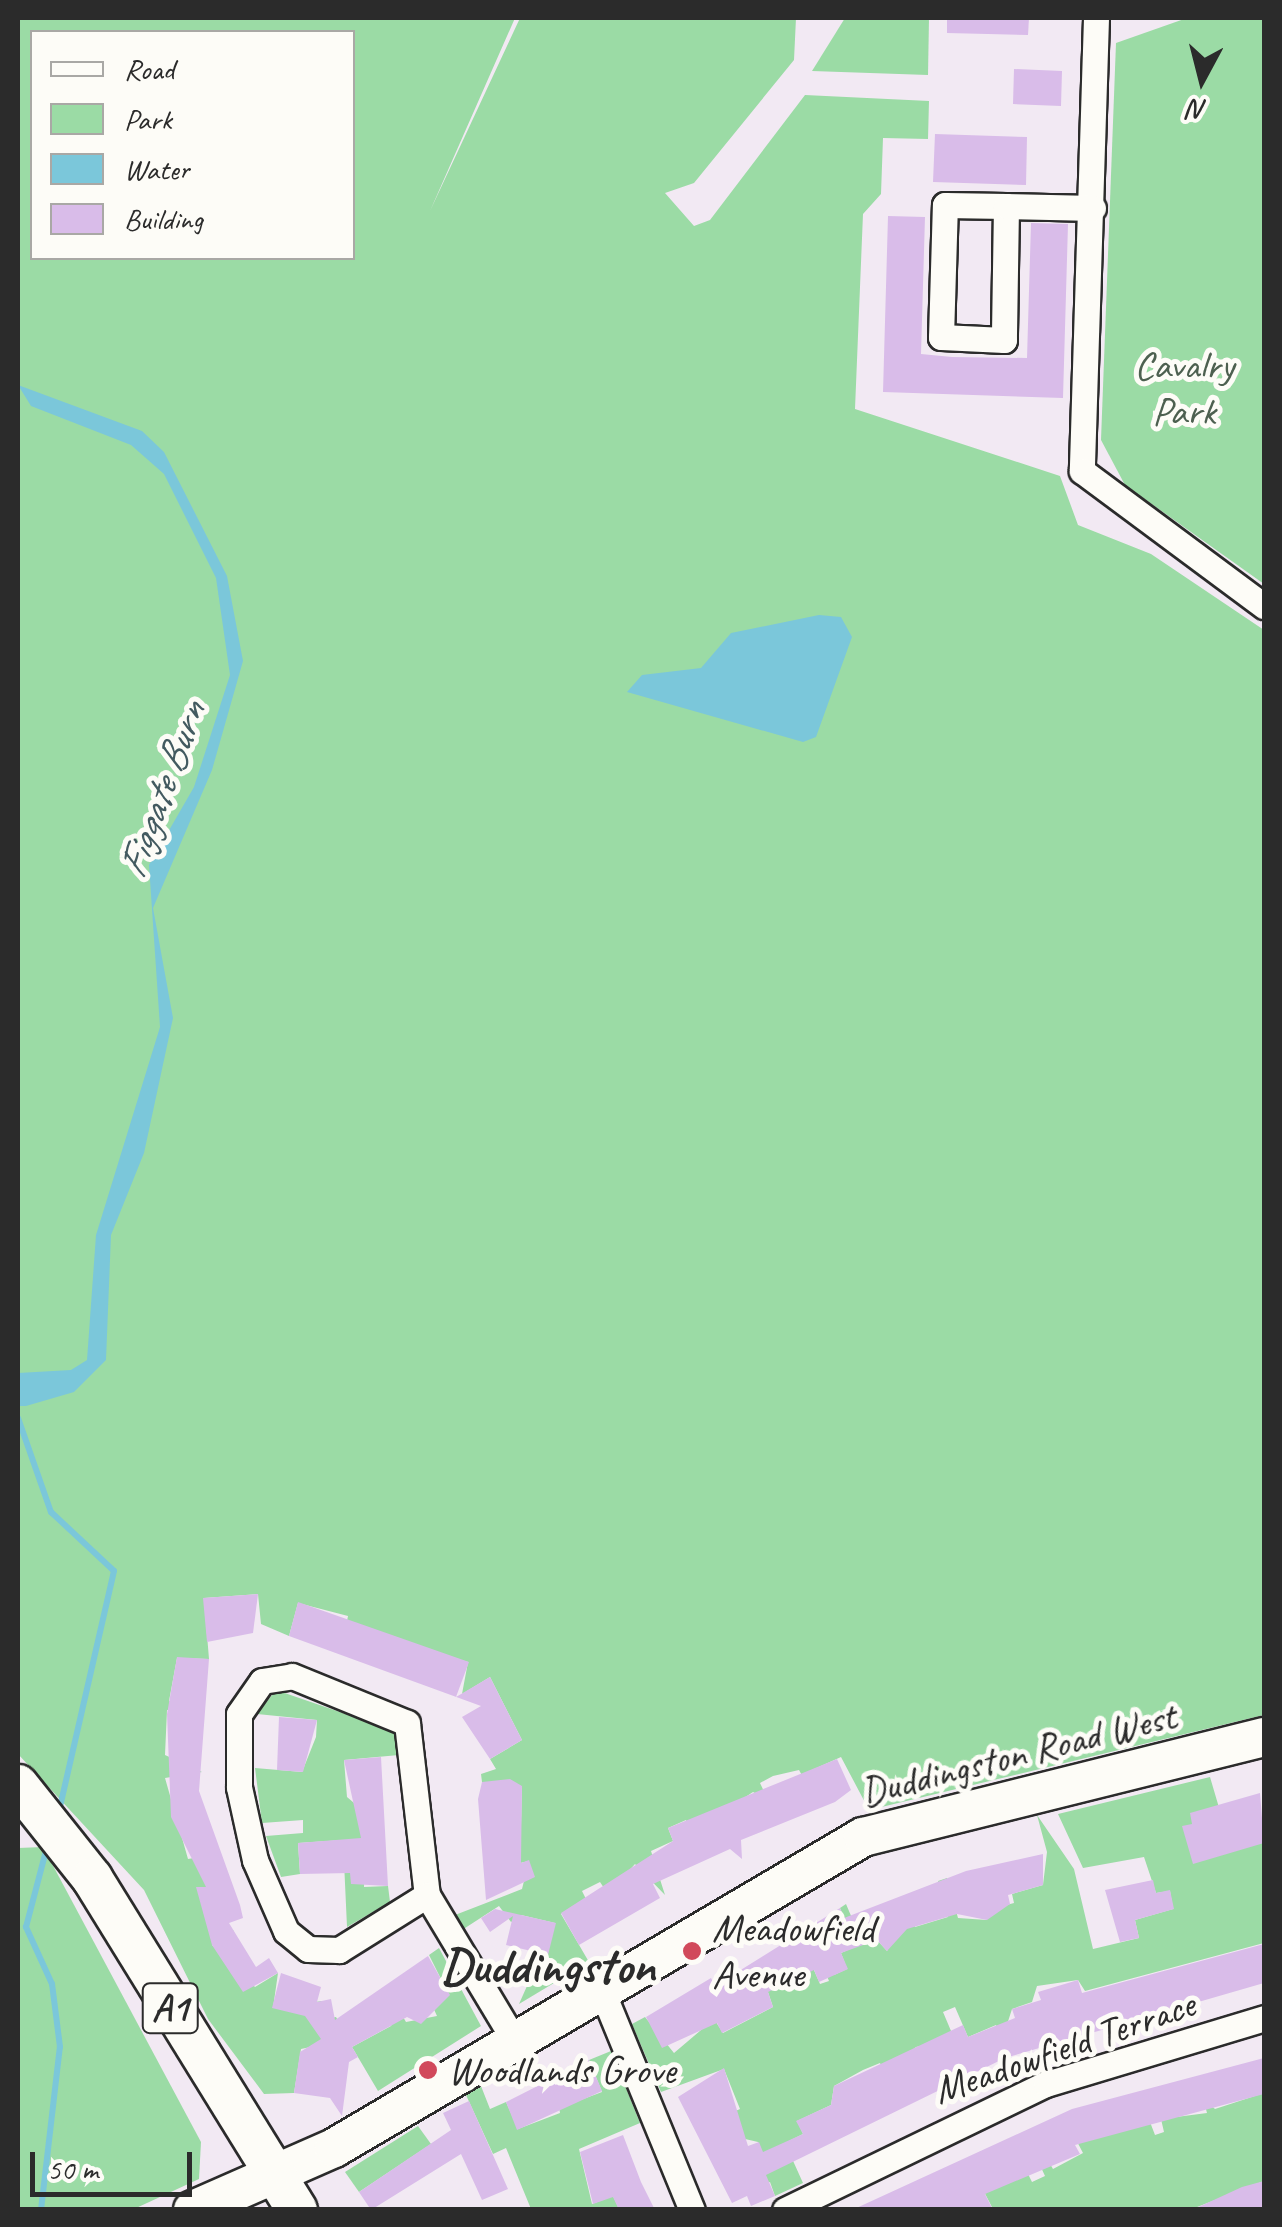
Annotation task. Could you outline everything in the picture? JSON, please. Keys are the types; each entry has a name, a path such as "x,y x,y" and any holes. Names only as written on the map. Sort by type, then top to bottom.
{"main road":[{"name":"A1","path":"41,1813 289,2192"}],"street":[{"path":"1096,18 1082,471 1264,606"},
{"path":"1006,206 1004,340 941,337 945,205 1006,206 1093,208"},
{"path":"427,1895 339,1950 308,1949 286,1931 254,1860 238,1787 239,1714 262,1681 292,1676 407,1723 427,1895 513,2038"},
{"name":"Duddingston Road West","path":"193,2210 289,2192 513,2038 790,1873 887,1828 1264,1737"},
{"path":"600,1986 692,2210"},
{"name":"Meadowfield Terrace","path":"785,2210 1046,2084 1264,2018"}],"green space":[{"path":"18,18 515,18 430,211 520,18 796,18 794,60 694,183 665,193 694,226 710,220 805,95 929,101 928,139 883,138 881,194 863,214 855,409 1060,476 1078,525 1151,554 1264,630 1264,1715 869,1810 841,1757 812,1770 809,1788 799,1770 773,1776 760,1783 768,1800 753,1792 691,1833 686,1820 668,1828 673,1841 651,1851 665,1895 635,1864 608,1894 600,1882 582,1891 586,1899 561,1914 589,1962 519,2004 555,1923 521,1915 511,1922 499,1906 462,1930 455,1915 522,1889 529,1861 520,1863 522,1787 482,1782 481,1774 496,1769 490,1759 522,1740 490,1677 462,1694 468,1662 346,1626 348,1616 298,1603 289,1636 261,1624 258,1594 204,1598 209,1659 177,1658 169,1701 183,1710 167,1710 165,1755 202,1772 165,1778 188,1859 200,1857 222,1931 234,1930 212,1945 255,1987 278,1973 273,2008 322,2001 325,2019 336,2017 348,2039 301,2049 294,2093 264,2094 208,2019 144,1890 18,1754"},
{"path":"845,18 929,18 928,75 812,71"},
{"name":"Cavalry Park","path":"1187,18 1264,18 1264,584 1125,485 1101,440 1116,43"},
{"path":"276,1690 395,1731 399,1755 344,1760 347,1797 367,1814 364,1887 388,1886 390,1902 347,1927 343,1840 298,1843 300,1874 281,1877 266,1836 303,1833 303,1820 262,1823 255,1768 302,1772 316,1737 317,1720 257,1714"},
{"path":"1210,1777 1225,1828 1264,1843 1264,1943 1085,1991 1078,1980 1037,1986 1032,2002 1012,2009 1002,2040 996,2025 968,2037 955,2007 943,2012 954,2038 916,2047 885,2074 880,2063 863,2070 834,2086 831,2105 797,2121 803,2134 785,2143 803,2183 775,2196 770,2182 760,2186 758,2142 698,2128 740,2109 724,2069 661,2092 632,2024 645,2017 674,2053 714,2019 723,2033 773,2007 767,1989 810,1961 820,1984 829,1981 805,1923 834,1975 847,1969 841,1953 857,1946 840,1908 846,1904 863,1944 877,1940 887,1951 909,1909 915,1927 948,1917 938,1881 947,1878 958,1918 987,1920 988,1910 1014,1903 1012,1894 1043,1885 1047,1852 1037,1815 1074,1869 1093,1949 1139,1938 1135,1920 1173,1909 1170,1891 1156,1893 1144,1857 1083,1868 1058,1814"},
{"path":"43,1847 201,2142 199,2179 134,2209 18,2209 18,1848"},
{"path":"439,1948 481,2026 378,2091 352,2047 391,2026 399,2010 406,2022 437,2016 432,2005 449,1995 429,1955"},
{"path":"611,2051 640,2123 579,2149 592,2204 613,2196 619,2209 531,2209 506,2148 493,2154 466,2095 481,2086 490,2109 506,2102 518,2129 560,2113 554,2075 564,2070 578,2101 602,2092 589,2060"},
{"path":"1264,2093 1264,2181 1192,2209 993,2209 981,2186 1024,2166 1032,2182 1045,2176 1033,2150 1040,2147 1053,2169 1083,2153 1072,2132 1150,2122 1155,2135 1164,2132 1161,2119 1207,2113 1203,2098 1215,2109"},
{"path":"418,2126 431,2144 359,2192 345,2172"}],"water":[{"path":"18,385 142,431 164,452 227,576 243,661 212,770 153,908 173,1018 144,1153 111,1235 106,1360 74,1392 26,1406 18,1406 18,1373 71,1370 87,1360 96,1235 160,1027 149,865 194,787 230,675 216,578 164,474 131,445 31,406"},
{"path":"819,615 841,617 852,637 816,737 803,742 627,692 642,675 701,668 731,633"}],"building":[{"path":"947,18 1029,18 1028,35 947,33"},
{"path":"1014,69 1062,71 1061,106 1013,104"},
{"path":"935,134 1027,137 1026,185 933,182"},
{"path":"888,216 925,217 921,354 952,357 1027,358 1031,223 1068,224 1063,398 883,392"},
{"path":"258,1594 253,1633 207,1642 203,1598"},
{"path":"298,1602 469,1662 456,1697 289,1636"},
{"path":"177,1657 209,1659 199,1791 243,1918 229,1923 256,1967 269,1958 278,1973 243,1992 212,1945 196,1887 206,1887 171,1817 167,1714"},
{"path":"490,1677 522,1740 490,1759 462,1717 481,1706 456,1697"},
{"path":"279,1717 317,1720 303,1772 277,1770"},
{"path":"381,1757 388,1886 351,1884 350,1873 300,1874 298,1843 361,1838 344,1760"},
{"path":"837,1759 851,1790 835,1802 741,1840 742,1859 730,1849 653,1884 660,1898 579,1945 561,1913 673,1841 668,1828"},
{"path":"510,1779 522,1786 521,1863 529,1860 535,1877 486,1900 478,1799 482,1782"},
{"path":"1260,1793 1264,1843 1193,1864 1182,1826 1192,1824 1190,1813"},
{"path":"1043,1854 1043,1885 1008,1895 1010,1904 987,1920 957,1914 907,1929 887,1951 877,1940 841,1953 848,1969 819,1982 814,1970 768,1992 773,2007 722,2033 717,2023 662,2048 646,2017 711,1978 715,1986 840,1908 844,1918 966,1871"},
{"path":"1153,1880 1156,1893 1170,1890 1174,1909 1135,1920 1139,1938 1120,1942 1105,1890"},
{"path":"495,1909 556,1923 548,1955 506,1945 513,1916 490,1932 481,1918"},
{"path":"1264,1944 1264,1983 1005,2058 766,2175 775,2196 751,2206 747,2196 732,2203 678,2097 724,2068 748,2146 759,2142 763,2152 803,2134 796,2121 831,2105 834,2086 963,2025 968,2037 1015,2018 1012,2009 1041,2000 1038,1992 1078,1980 1082,1993"},
{"path":"428,1956 450,1995 421,2024 407,2017 352,2047 358,2057 349,2062 342,2116 330,2098 294,2093 300,2052 321,2039 305,2016 272,2008 281,1973 321,1987 317,2002 331,1999 335,2020"},
{"path":"1264,2058 1264,2094 1075,2145 1080,2154 985,2194 993,2210 852,2210 1072,2109"},
{"path":"589,2060 602,2091 517,2130 506,2102"},
{"path":"469,2101 508,2189 482,2200 461,2154 371,2210 359,2192 451,2130 443,2113"},
{"path":"623,2135 655,2210 619,2210 613,2197 593,2204 580,2152"},
{"path":"1264,2181 1264,2210 1192,2210 1242,2187"}],"waterway":[{"name":"Figgate Burn","path":"18,1418 51,1512 114,1571 59,1812"},
{"name":"Figgate Burn","path":"41,2210 60,2047 52,1984 26,1927 48,1843"}],"place":[{"name":"Meadowfield Avenue","path":"692,1951"},
{"name":"Woodlands Grove","path":"428,2070"}],"district":[{"name":"Duddingston","path":"548,1966"}]}
